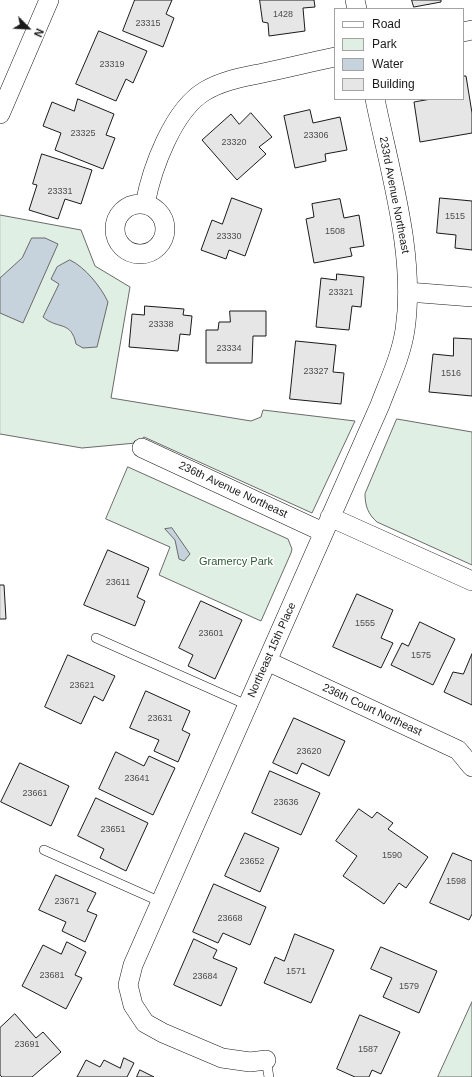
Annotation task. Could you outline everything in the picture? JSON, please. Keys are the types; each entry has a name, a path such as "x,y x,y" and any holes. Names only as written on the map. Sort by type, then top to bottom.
{"street":[{"path":"0,114 49,0"},
{"path":"145,204 150,182 176,119 189,103 206,90 228,81 334,57"},
{"name":"233rd Avenue Northeast","path":"375,100 406,250 408,292"},
{"path":"408,292 472,298"},
{"name":"Northeast 15th Place","path":"268,1068 250,1062 216,1056 163,1033 145,1023 133,1005 128,985 133,965 380,405 397,361 404,331 408,292"},
{"name":"236th Avenue Northeast","path":"142,448 327,524 472,581"},
{"name":"236th Court Northeast","path":"267,661 458,750 472,767"}],"lane":[{"path":"96,638 247,705"},
{"path":"44,850 161,902"}],"green space":[{"path":"0,215 81,230 95,266 130,287 111,398 251,421 261,417 263,410 355,421 312,513 144,437 136,443 82,448 0,434"},
{"path":"397,419 472,432 472,565 377,522 369,513 366,506 365,494"},
{"name":"Gramercy Park","path":"128,467 288,539 292,549 291,553 261,621 159,575 170,547 106,519"},
{"path":"472,1002 472,1077 438,1077"}],"water":[{"path":"32,238 45,238 58,244 23,323 0,313 0,278 22,258"},
{"path":"70,260 81,267 92,278 108,302 97,347 83,348 76,344 71,331 43,317 59,284 51,279 57,267"},
{"path":"172,528 190,554 184,561 179,559 175,540 165,529"}],"building":[{"path":"135,0 172,0 166,14 174,18 163,47 123,31"},
{"path":"260,0 314,0 315,7 303,8 305,31 269,36 268,23 263,22"},
{"path":"412,0 441,0 441,2 414,7"},
{"path":"99,31 147,51 133,83 126,79 116,101 76,84"},
{"path":"464,76 466,76 472,113 472,133 420,142 414,102 425,100 464,100"},
{"path":"78,99 114,114 106,135 115,138 103,169 55,150 61,133 43,126 52,102 74,111"},
{"path":"310,110 313,123 340,117 347,150 325,154 326,161 295,168 284,116"},
{"path":"251,113 272,137 259,147 266,154 237,180 202,140 231,114 239,124"},
{"path":"42,154 92,170 81,204 65,199 58,219 29,210 37,185 33,184"},
{"path":"232,198 262,209 245,256 229,250 226,259 201,250 212,220 222,224"},
{"path":"440,198 472,201 472,250 455,248 456,235 437,233"},
{"path":"340,199 344,218 359,215 364,246 350,248 352,256 314,263 306,219 314,217 312,204"},
{"path":"337,274 364,277 361,307 352,306 349,330 316,327 321,278 336,280"},
{"path":"145,306 184,309 183,315 192,316 190,335 180,334 178,351 129,347 132,314 144,315"},
{"path":"230,311 266,311 266,336 253,336 252,363 206,363 206,330 218,330 219,322 230,322"},
{"path":"454,338 472,339 472,396 429,392 433,354 453,356"},
{"path":"296,341 336,345 333,372 344,373 341,404 290,399"},
{"path":"108,550 149,568 137,597 145,601 135,626 84,605"},
{"path":"0,585 4,585 6,619 0,619"},
{"path":"357,594 393,610 381,638 393,643 381,668 333,647"},
{"path":"201,601 242,620 215,679 188,666 193,655 179,648"},
{"path":"420,622 455,639 433,685 391,665 402,643 408,646"},
{"path":"472,654 472,705 444,692 453,672 463,674"},
{"path":"68,655 115,676 103,701 94,696 81,724 45,707"},
{"path":"146,691 190,711 182,730 190,734 178,762 154,751 159,740 130,728"},
{"path":"294,718 345,741 329,776 302,763 297,774 273,763"},
{"path":"116,752 144,766 149,756 175,768 153,815 99,789"},
{"path":"20,763 69,786 51,826 1,802"},
{"path":"270,771 320,793 301,835 252,813"},
{"path":"96,798 148,823 126,871 100,858 104,849 78,836"},
{"path":"359,809 372,818 377,812 393,823 388,829 428,857 406,888 399,883 384,904 343,876 357,856 336,841"},
{"path":"245,833 279,848 260,892 225,876"},
{"path":"453,853 472,861 472,914 469,920 430,903"},
{"path":"56,875 96,893 87,911 97,915 85,942 62,931 66,922 39,910"},
{"path":"214,884 266,907 250,945 223,933 218,943 193,932"},
{"path":"295,934 334,950 311,1003 264,983 275,957 284,961"},
{"path":"194,939 217,950 213,958 237,968 221,1006 174,985"},
{"path":"67,942 86,952 75,975 82,978 66,1009 22,986 43,945 61,954"},
{"path":"381,947 437,971 419,1013 383,997 392,978 371,969"},
{"path":"15,1014 36,1038 43,1032 61,1052 32,1077 2,1077 0,1075 0,1028"},
{"path":"360,1015 400,1032 381,1074 372,1070 369,1077 355,1077 337,1069"},
{"path":"124,1058 134,1063 127,1077 77,1077 86,1060 100,1067 104,1060 120,1068"},
{"path":"140,1070 154,1077 137,1077"}]}
